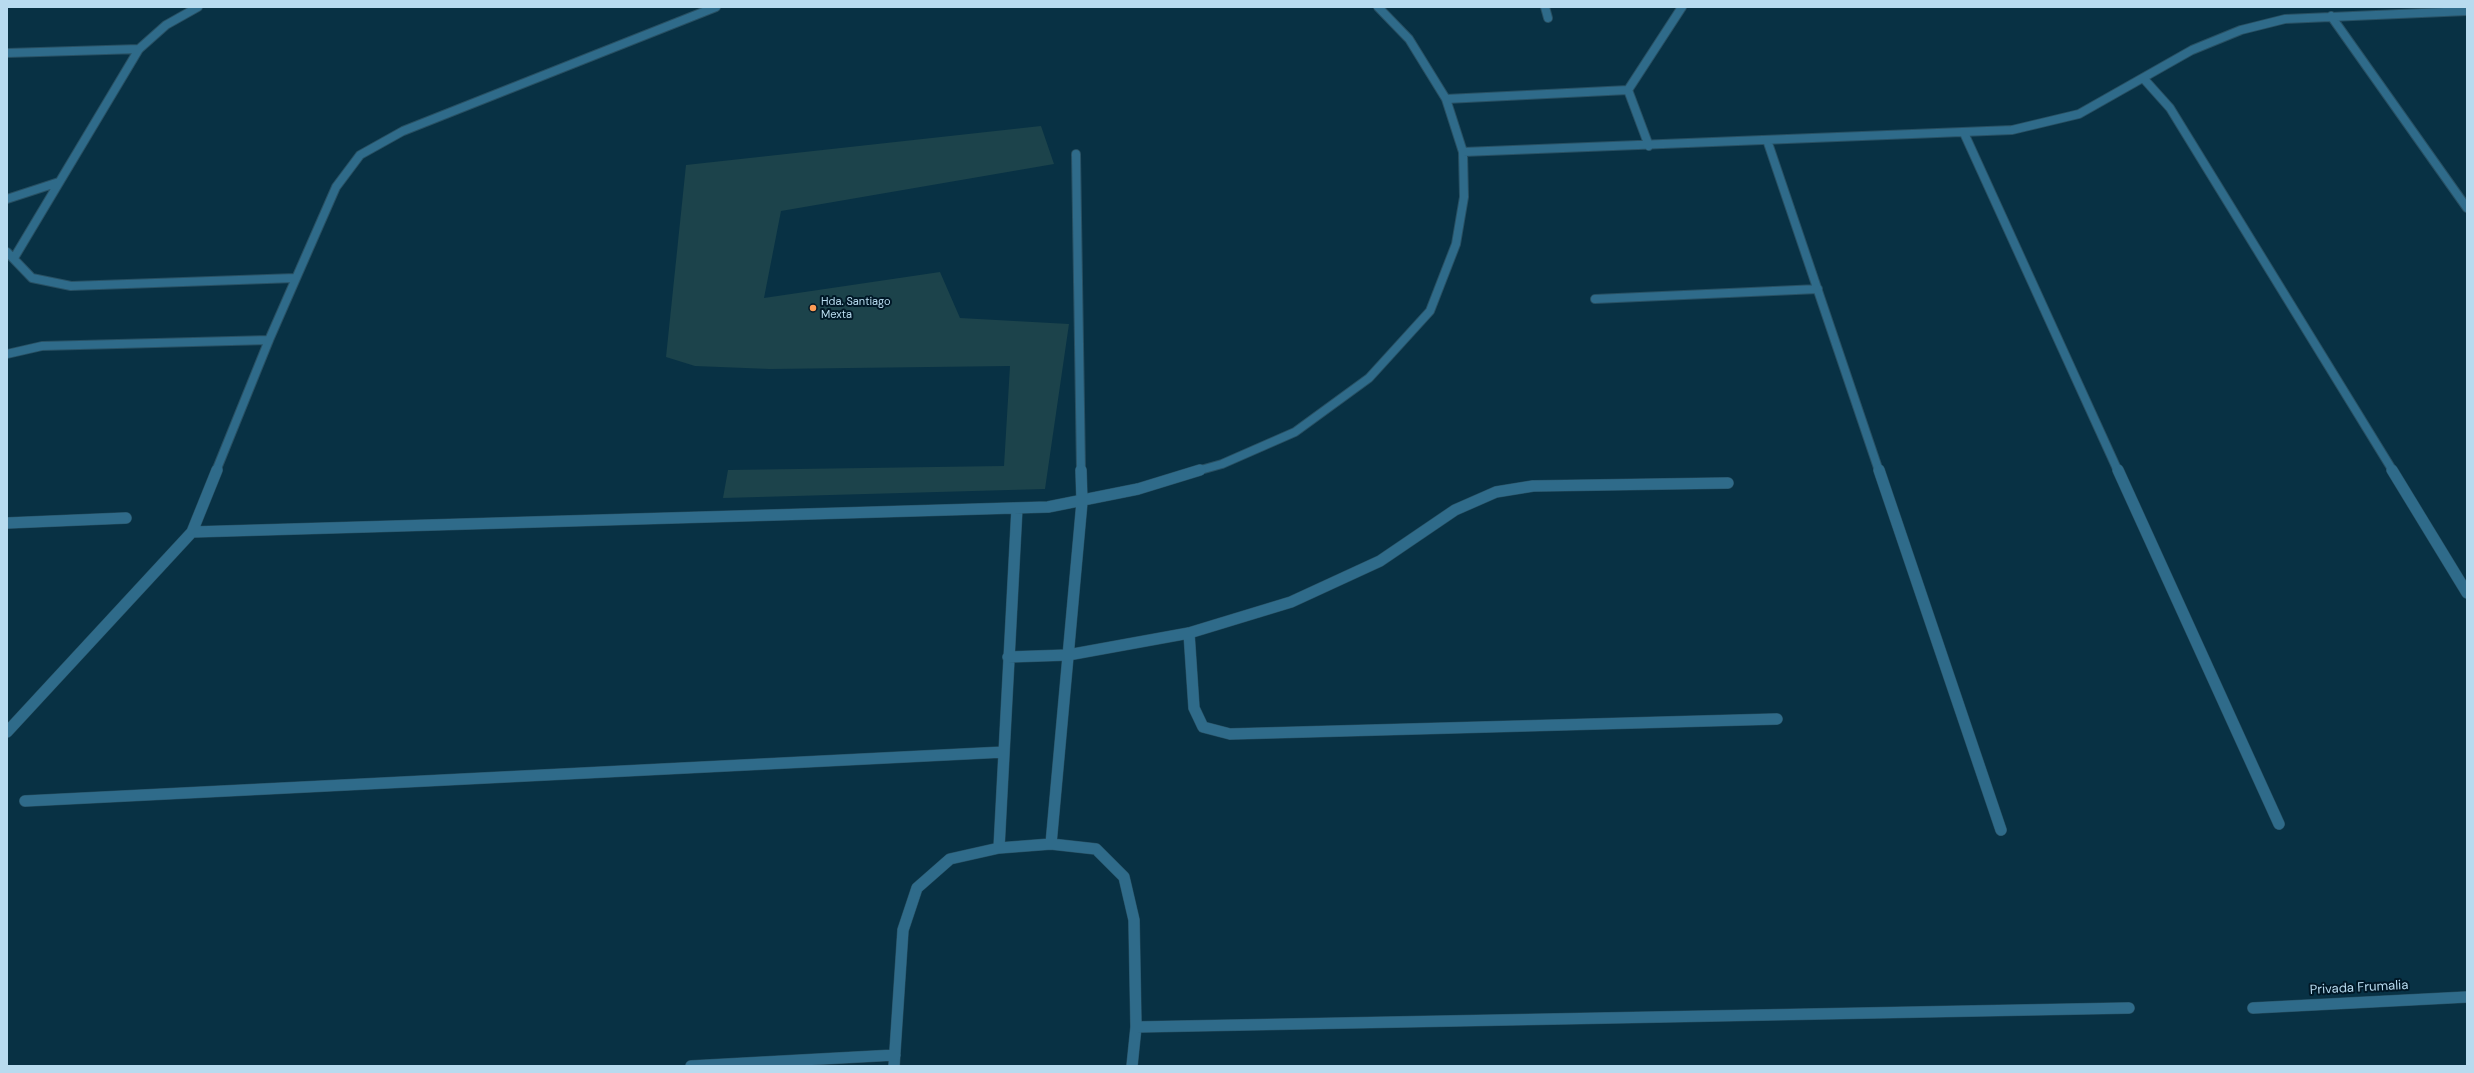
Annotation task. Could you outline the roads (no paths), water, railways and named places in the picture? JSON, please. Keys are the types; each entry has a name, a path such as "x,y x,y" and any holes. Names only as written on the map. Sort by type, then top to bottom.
{"street":[{"path":"198,7 166,25 139,49 59,182 11,255 32,278 71,286 295,278"},
{"path":"7,732 192,532 295,278 336,188 360,155 403,131 716,7"},
{"path":"192,532 1048,507 1082,502 1222,464 1295,432 1369,378 1430,311 1456,244 1464,197 1463,152 1446,99 1409,39 1378,7"},
{"path":"1545,7 1548,18"},
{"path":"1628,90 1682,7"},
{"path":"1463,152 1964,134 2012,130 2079,114 2144,79 2192,50 2241,30 2285,19 2467,11"},
{"path":"2331,16 2467,208"},
{"path":"7,53 139,49"},
{"path":"2144,79 2170,108 2467,593"},
{"path":"1446,99 1628,90"},
{"path":"1628,90 1649,146"},
{"path":"1964,134 2279,824"},
{"path":"1767,140 2001,830"},
{"path":"1051,844 1082,502 1076,154"},
{"path":"7,198 59,182"},
{"path":"1595,299 1818,289"},
{"path":"7,354 42,346 269,340"},
{"path":"1008,657 1068,655 1189,633 1291,602 1373,564 1455,510 1496,492 1533,486 1728,483"},
{"path":"999,848 1016,508"},
{"path":"7,523 126,518"},
{"path":"1189,633 1194,708 1203,727 1230,734 1777,719"},
{"path":"25,801 1004,752"},
{"path":"691,1066 895,1061 903,930 917,888 950,859 999,848 1051,844 1096,849 1124,877 1134,920 1136,1027 1132,1066"},
{"name":"Privada Frumalia","path":"2253,1008 2467,997"},
{"path":"1136,1027 2129,1008"}],"place":[{"name":"Hda. Santiago Mexta","path":"813,308"}]}
